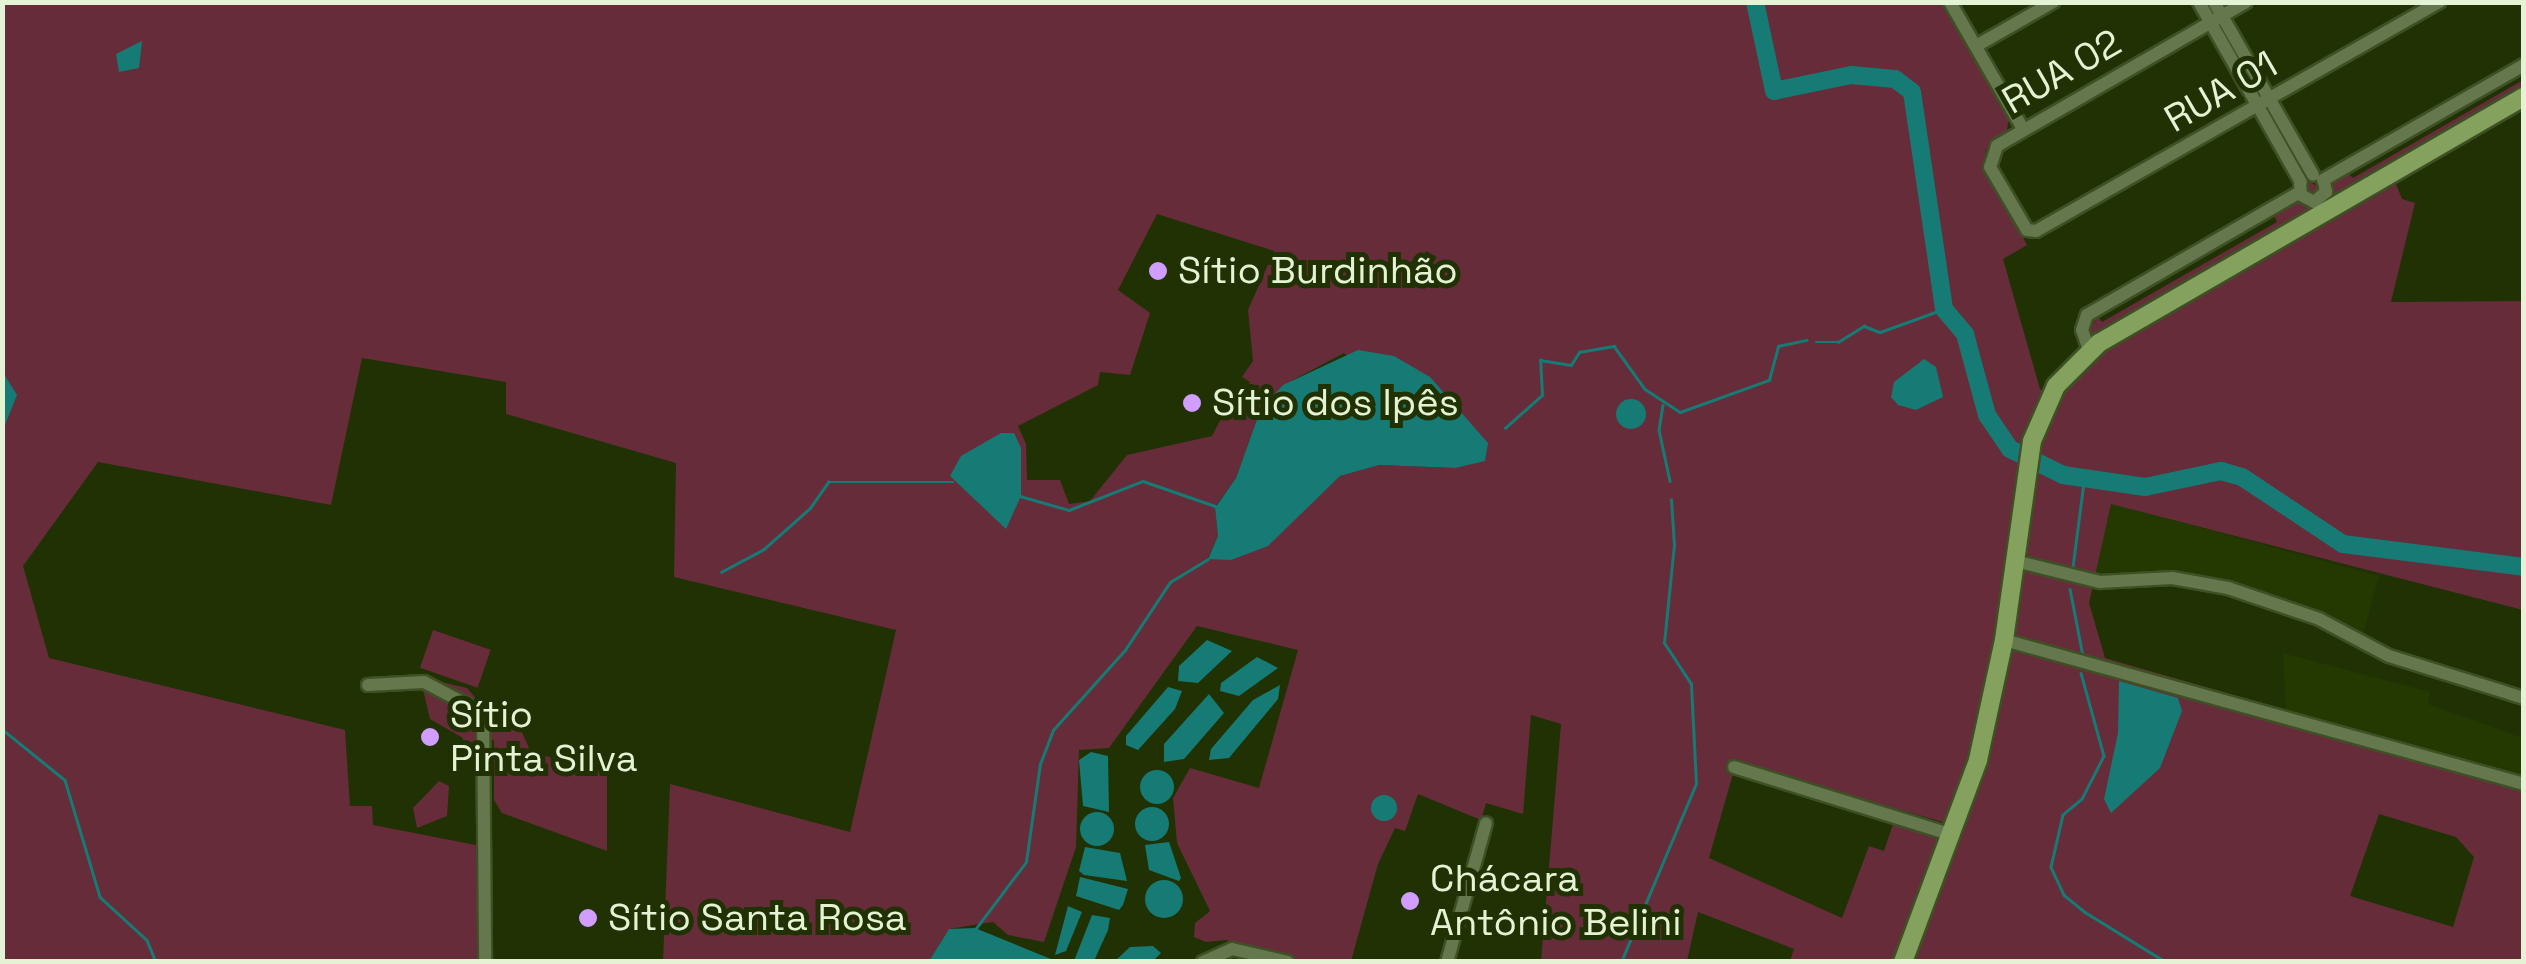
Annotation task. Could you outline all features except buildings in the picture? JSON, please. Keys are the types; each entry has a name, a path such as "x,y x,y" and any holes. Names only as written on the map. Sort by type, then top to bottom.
{"main road":[{"path":"1904,962 1982,746 2004,640 2032,441 2049,396 2089,350 2524,97"}],"street":[{"path":"1950,2 2023,129"},
{"path":"1976,46 2053,2"},
{"path":"2199,2 2216,19 2310,184 2353,196"},
{"path":"2214,2 2216,19"},
{"name":"RUA 02","path":"2032,232 1990,161 1996,146 2246,2"},
{"name":"RUA 01","path":"2032,232 2439,2"},
{"path":"2089,350 2082,330 2087,315 2310,184 2524,66"},
{"path":"2298,228 2310,184"},
{"path":"2015,561 2100,582 2172,578 2228,588 2319,620 2389,656 2524,698"},
{"path":"2004,640 2524,784"},
{"path":"368,685 424,682 482,713 485,962"},
{"path":"1734,768 1952,835"},
{"path":"1447,962 1486,823"},
{"path":"1203,962 1232,949 1288,962"}],"shaded area":[{"path":"2,3 1943,3 2009,117 2007,130 1986,150 1984,169 2027,245 2003,259 2040,389 2055,398 2095,358 2396,184 2402,199 2415,203 2391,302 2523,301 2523,610 2111,504 2089,603 2105,658 2523,779 2523,961 1912,961 1964,828 1736,763 1709,858 1842,918 1869,846 1884,851 1894,821 1939,840 1893,961 1790,961 1794,949 1698,912 1687,961 1541,961 1561,724 1531,715 1523,814 1486,803 1481,820 1418,794 1405,831 1395,828 1378,864 1351,961 1305,961 1226,940 1206,942 1194,937 1195,923 1210,911 1177,843 1173,798 1190,768 1259,788 1298,650 1197,626 1109,748 1079,750 1076,847 1044,942 1008,935 993,922 949,929 929,961 663,961 670,784 850,832 896,630 674,577 676,463 506,414 506,382 362,358 331,505 98,462 23,566 49,658 345,730 350,806 372,806 373,825 481,846 481,961 3,961","holes":["1157,214 1274,251 1248,310 1253,361 1242,377 1250,382 1245,392 1237,388 1212,436 1127,455 1090,501 1069,504 1060,480 1027,480 1026,444 1018,426 1098,385 1100,372 1130,375 1150,313 1118,290","1344,353 1455,468 1378,465 1340,476 1311,503 1208,558 1218,536 1215,507 1236,478 1260,411 1293,380","2379,814 2456,837 2474,857 2453,927 2350,896"]},
{"path":"2523,80 2523,88 2292,225 2097,336 2088,330 2098,317 2102,322 2277,222 2274,216 2308,197 2308,181 2322,189 2349,174 2353,178"},
{"path":"2110,503 2379,576 2363,634 2210,578 2093,576"},
{"path":"433,630 491,650 478,688 420,668"},
{"path":"2283,653 2430,692 2428,704 2523,738 2523,779 2286,712"},
{"path":"420,677 467,688 494,719 521,730 531,752 607,773 607,851 502,813 494,800 494,740 462,749 463,738 430,719"},
{"path":"439,781 449,786 447,816 417,828 413,808"}],"water":[{"path":"142,41 139,68 119,72 116,54"},
{"path":"1358,350 1394,356 1430,377 1488,443 1485,461 1455,468 1379,465 1340,476 1268,546 1231,560 1208,559 1218,536 1215,508 1236,478 1260,411 1283,385"},
{"path":"1924,359 1936,367 1943,397 1916,410 1898,405 1891,397 1894,382"},
{"path":"2,371 17,395 3,430 2,430"},
{"path":"1631,399 1641,404 1646,414 1641,424 1631,429 1621,424 1616,414 1621,404"},
{"path":"1001,433 1014,433 1021,448 1021,496 1006,529 950,476 961,456"},
{"path":"1207,640 1232,651 1198,683 1178,681 1179,666"},
{"path":"1257,657 1278,668 1239,696 1220,691 1221,683"},
{"path":"2119,681 2178,698 2182,711 2160,768 2111,813 2104,799 2118,733"},
{"path":"1280,685 1278,699 1229,758 1209,760 1211,749 1253,700"},
{"path":"1168,687 1182,691 1175,709 1138,750 1126,745 1126,736"},
{"path":"1209,694 1224,713 1184,759 1164,762 1164,744"},
{"path":"1091,752 1108,756 1109,812 1083,806 1079,760"},
{"path":"1157,770 1169,775 1174,787 1169,799 1157,804 1145,799 1140,787 1145,775"},
{"path":"1384,795 1393,799 1397,808 1393,817 1384,821 1375,817 1371,808 1375,799"},
{"path":"1152,807 1164,812 1169,824 1164,836 1152,841 1140,836 1135,824 1140,812"},
{"path":"1097,812 1109,817 1114,829 1109,841 1097,846 1085,841 1080,829 1085,817"},
{"path":"1169,842 1179,881 1149,870 1145,845"},
{"path":"1085,847 1120,853 1127,881 1079,871"},
{"path":"1080,877 1128,889 1123,905 1119,910 1076,896"},
{"path":"1164,880 1178,885 1183,899 1178,913 1164,918 1150,913 1145,899 1150,885"},
{"path":"1068,906 1082,912 1066,951 1055,955"},
{"path":"1092,915 1110,918 1108,930 1094,961 1074,961"},
{"path":"975,928 1056,961 929,961 949,929"},
{"path":"1153,946 1161,953 1153,961 1115,961 1130,947"}],"waterway":[{"path":"1755,2 1774,91 1851,75 1895,79 1912,92 1944,309 1965,334 1987,415 2010,449 2063,475 2145,487 2221,471 2242,477 2343,544 2524,567"},
{"path":"1816,342 1838,342 1864,326 1880,332 1944,309"},
{"path":"1505,428 1542,395 1540,360 1571,365 1579,352 1614,346 1645,389 1680,412 1769,380 1778,346 1806,340"},
{"path":"1663,405 1659,430 1670,481"},
{"path":"2072,571 2084,478"},
{"path":"1020,496 1069,510 1143,481 1218,507"},
{"path":"721,572 764,549 810,508 828,482 953,482"},
{"path":"1621,962 1696,784 1691,684 1664,643 1674,545 1671,500"},
{"path":"974,931 1026,862 1040,764 1053,730 1125,650 1170,582 1208,559"},
{"path":"2070,589 2083,656"},
{"path":"2081,673 2104,756 2082,799 2063,815 2051,867 2064,895 2166,962"},
{"path":"2,729 65,780 100,897 147,940 156,962"}],"place":[{"name":"Sítio Burdinhão","path":"1158,271"},
{"name":"Sítio dos Ipês","path":"1192,403"},
{"name":"Sítio Pinta Silva","path":"430,737"},
{"name":"Chácara Antônio Belini","path":"1410,901"},
{"name":"Sítio Santa Rosa","path":"588,918"}]}
